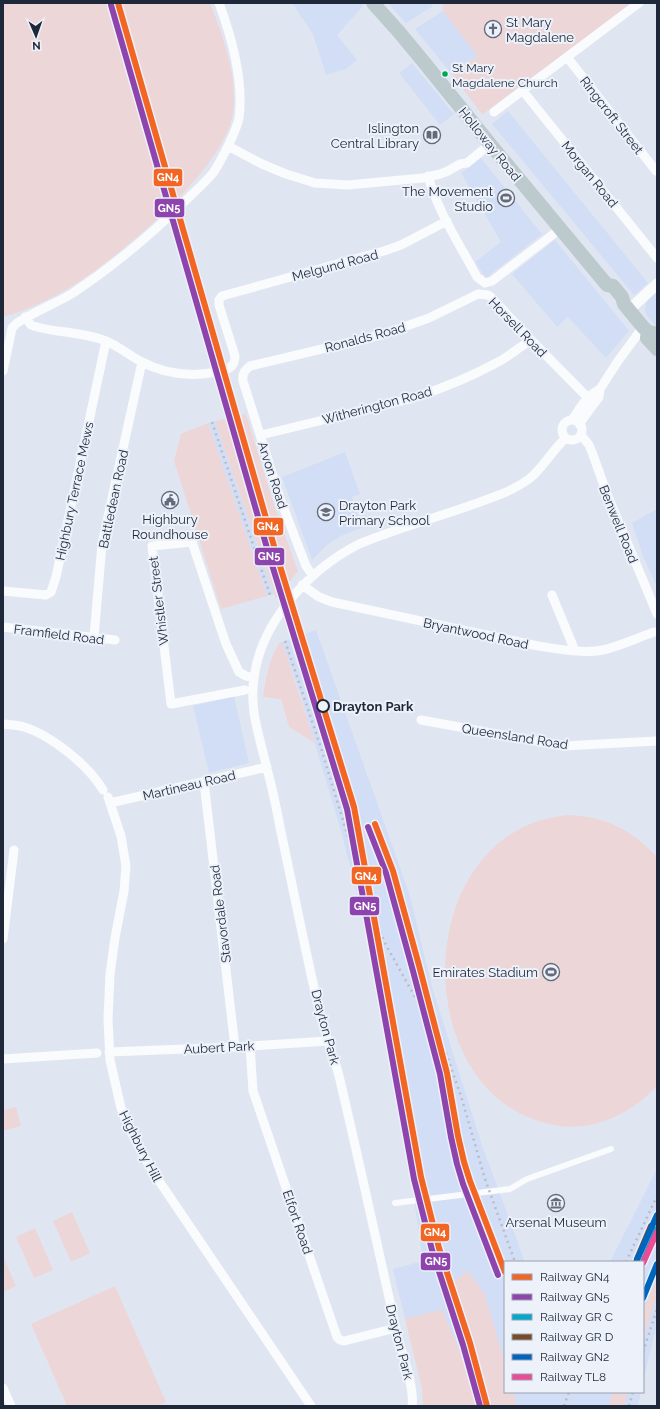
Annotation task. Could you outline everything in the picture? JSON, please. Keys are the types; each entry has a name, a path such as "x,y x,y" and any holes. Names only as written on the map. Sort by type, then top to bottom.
{"highway":[{"name":"Holloway Road","path":"373,3 399,32 607,285 613,286 622,296 626,307 649,332 647,338 657,349"}],"street":[{"path":"3,371 12,328 17,323 25,317 72,293 135,247 168,218 213,172 228,146 238,120 240,103 240,88 234,51 218,3"},
{"path":"494,112 639,3"},
{"name":"Ringcroft Street","path":"566,57 656,171 657,170"},
{"name":"Morgan Road","path":"523,90 657,258"},
{"path":"228,146 262,164 286,174 315,183 348,185 391,182 448,171 460,164 467,163 490,144"},
{"name":"Horsell Road","path":"428,176 432,189 447,221 477,277 484,283 484,294 491,297 591,401"},
{"name":"Melgund Road","path":"142,362 177,374 205,375 227,370 234,364 235,356 218,305 222,296 384,251 401,245 447,221"},
{"path":"484,283 492,282 560,229"},
{"path":"626,307 657,284"},
{"name":"Ronalds Road","path":"244,371 250,366 381,335 429,318 478,294 484,294"},
{"path":"25,317 32,325 47,330 51,329 106,341 142,362"},
{"path":"576,422 579,407 591,401 592,393 600,389 618,361 649,332"},
{"name":"Witherington Road","path":"261,435 410,399 429,393 468,377 501,360 531,340"},
{"name":"Highbury Terrace Mews","path":"3,591 46,595 51,592 56,577 106,341"},
{"name":"Battledean Road","path":"94,638 102,544 142,362"},
{"name":"Arvon Road","path":"244,371 242,376 243,381 281,502 306,566 313,576"},
{"path":"568,421 576,422 582,428 581,434 574,440 566,438 562,432 563,425 568,421"},
{"name":"Benwell Road","path":"581,434 592,452 606,494 657,614"},
{"name":"Drayton Park","path":"412,1406 411,1390 340,1080 320,1012 267,767 254,714 252,697 254,678 261,651 275,621 286,604 302,585 342,553 359,544 490,499 513,488 529,479 537,472 558,445 566,438"},
{"name":"Whistler Street","path":"245,690 171,704 152,546 192,542 226,644 239,672 254,678"},
{"name":"Bryantwood Road","path":"302,585 319,597 332,602 538,646 576,651 604,650 654,632"},
{"path":"552,595 576,651"},
{"name":"Framfield Road","path":"3,627 115,640"},
{"name":"Queensland Road","path":"421,720 563,746 657,741"},
{"name":"Highbury Hill","path":"3,724 25,728 54,742 94,776 107,797 121,836 126,866 124,891 110,974 108,1020 109,1052 121,1108 130,1130 151,1169 311,1406"},
{"name":"Martineau Road","path":"107,797 204,782 267,767"},
{"name":"Stavordale Road","path":"204,782 235,1047"},
{"path":"3,939 14,850"},
{"name":"Aubert Park","path":"109,1052 235,1047 328,1041"},
{"name":"Elfort Road","path":"250,1046 253,1091 337,1337 344,1341 396,1328"},
{"path":"3,1059 97,1053"},
{"path":"395,1203 510,1189 526,1179 611,1149"},
{"path":"3,1388 11,1406"}],"shaded area":[{"path":"3,3 210,3 229,59 234,90 234,104 232,118 224,140 209,163 167,210 119,252 70,288 31,307 3,317"},
{"path":"292,3 361,3 363,6 337,35 357,60 346,69 326,75 313,34"},
{"path":"388,3 431,3 433,6 406,23"},
{"path":"443,3 631,3 483,114 451,73 478,56 443,11"},
{"path":"443,11 478,56 451,73 415,29"},
{"path":"412,63 454,114 440,125 399,73"},
{"path":"508,111 648,283 634,295 492,124"},
{"path":"481,158 542,234 486,278 475,262 501,242 461,173"},
{"path":"555,240 629,331 606,358 568,317 557,327 512,274"},
{"path":"657,289 657,327 647,316 645,310 647,298"},
{"path":"246,414 274,505 298,571 276,599 215,421"},
{"path":"215,421 274,594 267,596 208,423"},
{"path":"208,423 267,596 221,609 174,461 181,434"},
{"name":"Drayton Park Primary School","path":"345,452 360,494 352,497 362,528 341,536 328,544 312,560 282,477"},
{"path":"657,509 657,587 643,556 632,523"},
{"path":"316,630 410,896 432,987 482,1145 525,1261 504,1261 504,1393 641,1393 638,1406 468,1406 440,1310 405,1319 393,1269 423,1261 411,1179 379,997 358,897 341,831 300,694 282,642 289,639 325,749 365,882 348,798 332,754 296,637"},
{"path":"282,642 315,743 289,727 281,699 263,697 270,662 279,643"},
{"path":"234,696 249,763 209,773 193,706"},
{"name":"Emirates Stadium","path":"569,815 583,816 607,822 618,827 638,839 657,857 657,1086 637,1104 613,1118 587,1126 574,1127 560,1126 509,1107 473,1070 452,1022 445,968 454,914 477,866 515,831"},
{"path":"16,1107 21,1126 3,1131 3,1110"},
{"path":"657,1169 657,1324 644,1378 644,1261 611,1261"},
{"path":"72,1212 90,1253 71,1262 53,1221"},
{"path":"35,1228 53,1270 34,1278 16,1237"},
{"path":"3,1256 16,1286 3,1292"},
{"path":"468,1271 484,1293 504,1360 504,1393 513,1393 517,1406 491,1406 454,1281"},
{"path":"657,1277 657,1298 644,1338 644,1309"},
{"path":"115,1286 166,1402 158,1406 67,1406 31,1324"},
{"path":"440,1310 443,1311 469,1375 475,1406 423,1406 422,1389 405,1319"},
{"path":"613,1393 628,1393 624,1406 608,1406"}],"railway":[{"path":"212,422 270,595"},
{"path":"285,641 320,745 370,909 386,945 446,1053 461,1096 485,1179 515,1261"},
{"path":"361,896 382,997 414,1178 434,1257 449,1302 468,1351 482,1406"},
{"path":"626,1261 657,1196"},
{"path":"644,1349 657,1309"},
{"path":"564,1406 569,1393"},
{"path":"629,1406 633,1393"}],"rail line":[{"name":"GN4","path":"118,3 276,553 354,807 421,1177 439,1248 470,1343 487,1406"},
{"name":"GN5","path":"111,5 269,555 347,809 414,1179 432,1250 463,1345 480,1406"},
{"name":"GN4","path":"375,824 393,871 420,969 447,1073 464,1162 504,1269"},
{"name":"GN5","path":"368,827 386,873 413,971 440,1074 457,1164 463,1184 498,1275"},
{"name":"GN2","path":"636,1261 657,1215"},
{"name":"TL8","path":"644,1261 657,1232"},
{"name":"GN2","path":"644,1296 657,1264"}],"transit line":[{"path":"637,1259 651,1226"},
{"path":"643,1261 657,1229"}],"place":[{"name":"St Mary Magdalene","path":"493,29"},
{"name":"St Mary Magdalene Church","path":"445,74"},
{"name":"Islington Central Library","path":"432,135"},
{"name":"The Movement Studio","path":"506,198"},
{"name":"Highbury Roundhouse","path":"170,500"},
{"name":"Drayton Park Primary School","path":"326,512"},
{"name":"Drayton Park","path":"323,706"},
{"name":"Emirates Stadium","path":"551,972"},
{"name":"Arsenal Museum","path":"556,1203"}]}
